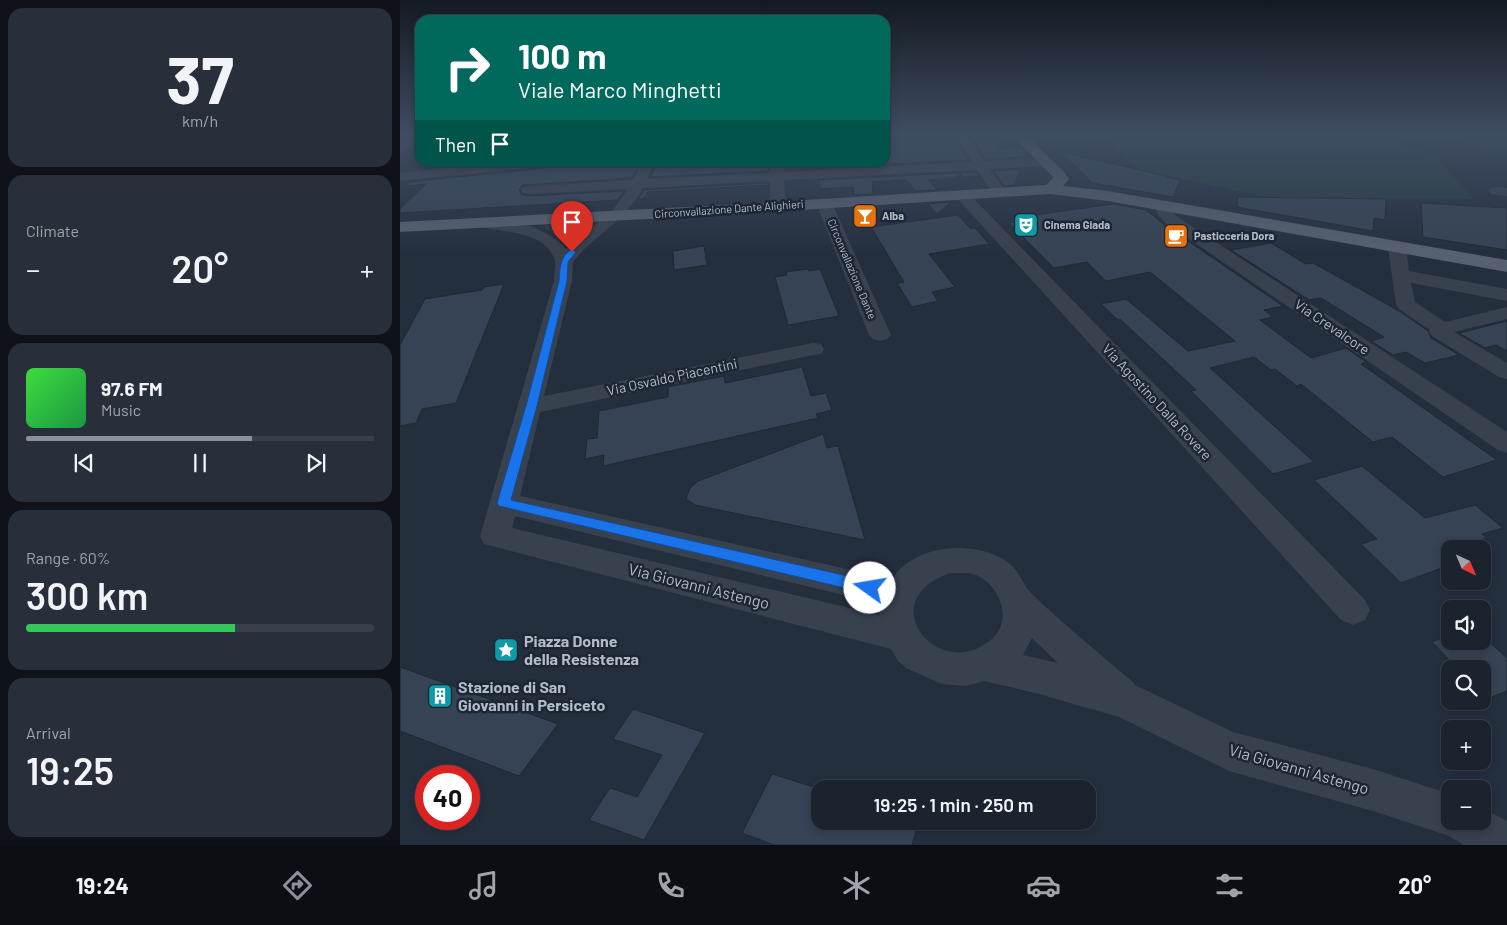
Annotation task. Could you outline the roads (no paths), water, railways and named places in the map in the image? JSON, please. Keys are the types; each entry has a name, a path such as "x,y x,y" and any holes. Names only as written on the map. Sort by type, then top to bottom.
{"main road":[{"path":"1053,187 1061,179 1056,173"},
{"path":"1053,187 1507,266"},
{"name":"Circonvallazione Dante Alighieri","path":"400,228 615,217 962,195 1053,187"}],"street":[{"path":"400,176 434,173"},
{"path":"564,262 581,242 615,217 643,173"},
{"path":"528,190 730,173"},
{"path":"777,173 778,206"},
{"path":"987,173 999,192"},
{"name":"Via Agostino Dalla Rovere","path":"962,195 1353,610"},
{"name":"Circonvallazione Dante","path":"824,203 880,335"},
{"name":"Via Crevalcore","path":"1163,206 1166,215 1173,222 1507,444"},
{"path":"532,231 538,225 551,220"},
{"path":"488,224 532,231 555,247 564,262 563,281 504,503 902,595"},
{"path":"1397,247 1406,305 1442,328 1507,313"},
{"path":"1400,275 1507,295"},
{"path":"1442,328 1439,332 1507,372"},
{"name":"Via Osvaldo Piacentini","path":"531,406 813,349"},
{"name":"Via Giovanni Astengo","path":"504,503 495,536 903,636"},
{"name":"Via Giovanni Astengo","path":"1019,603 1020,626 1011,645 992,661 974,668 951,669 928,662 911,650 897,624 898,601 907,584 920,571 949,560 972,561 993,569 1008,581 1019,603 1060,643 1126,700"},
{"name":"Via Giovanni Astengo","path":"983,664 1039,676 1126,700 1229,751 1373,790 1441,812"},
{"path":"1481,830 1507,844"}],"place":[{"name":"Alba","path":"865,216"},
{"name":"Cinema Giada","path":"1026,225"},
{"name":"Pasticceria Dora","path":"1176,236"},
{"name":"Piazza Donne della Resistenza","path":"506,650"},
{"name":"Stazione di San Giovanni in Persiceto","path":"440,696"}]}
